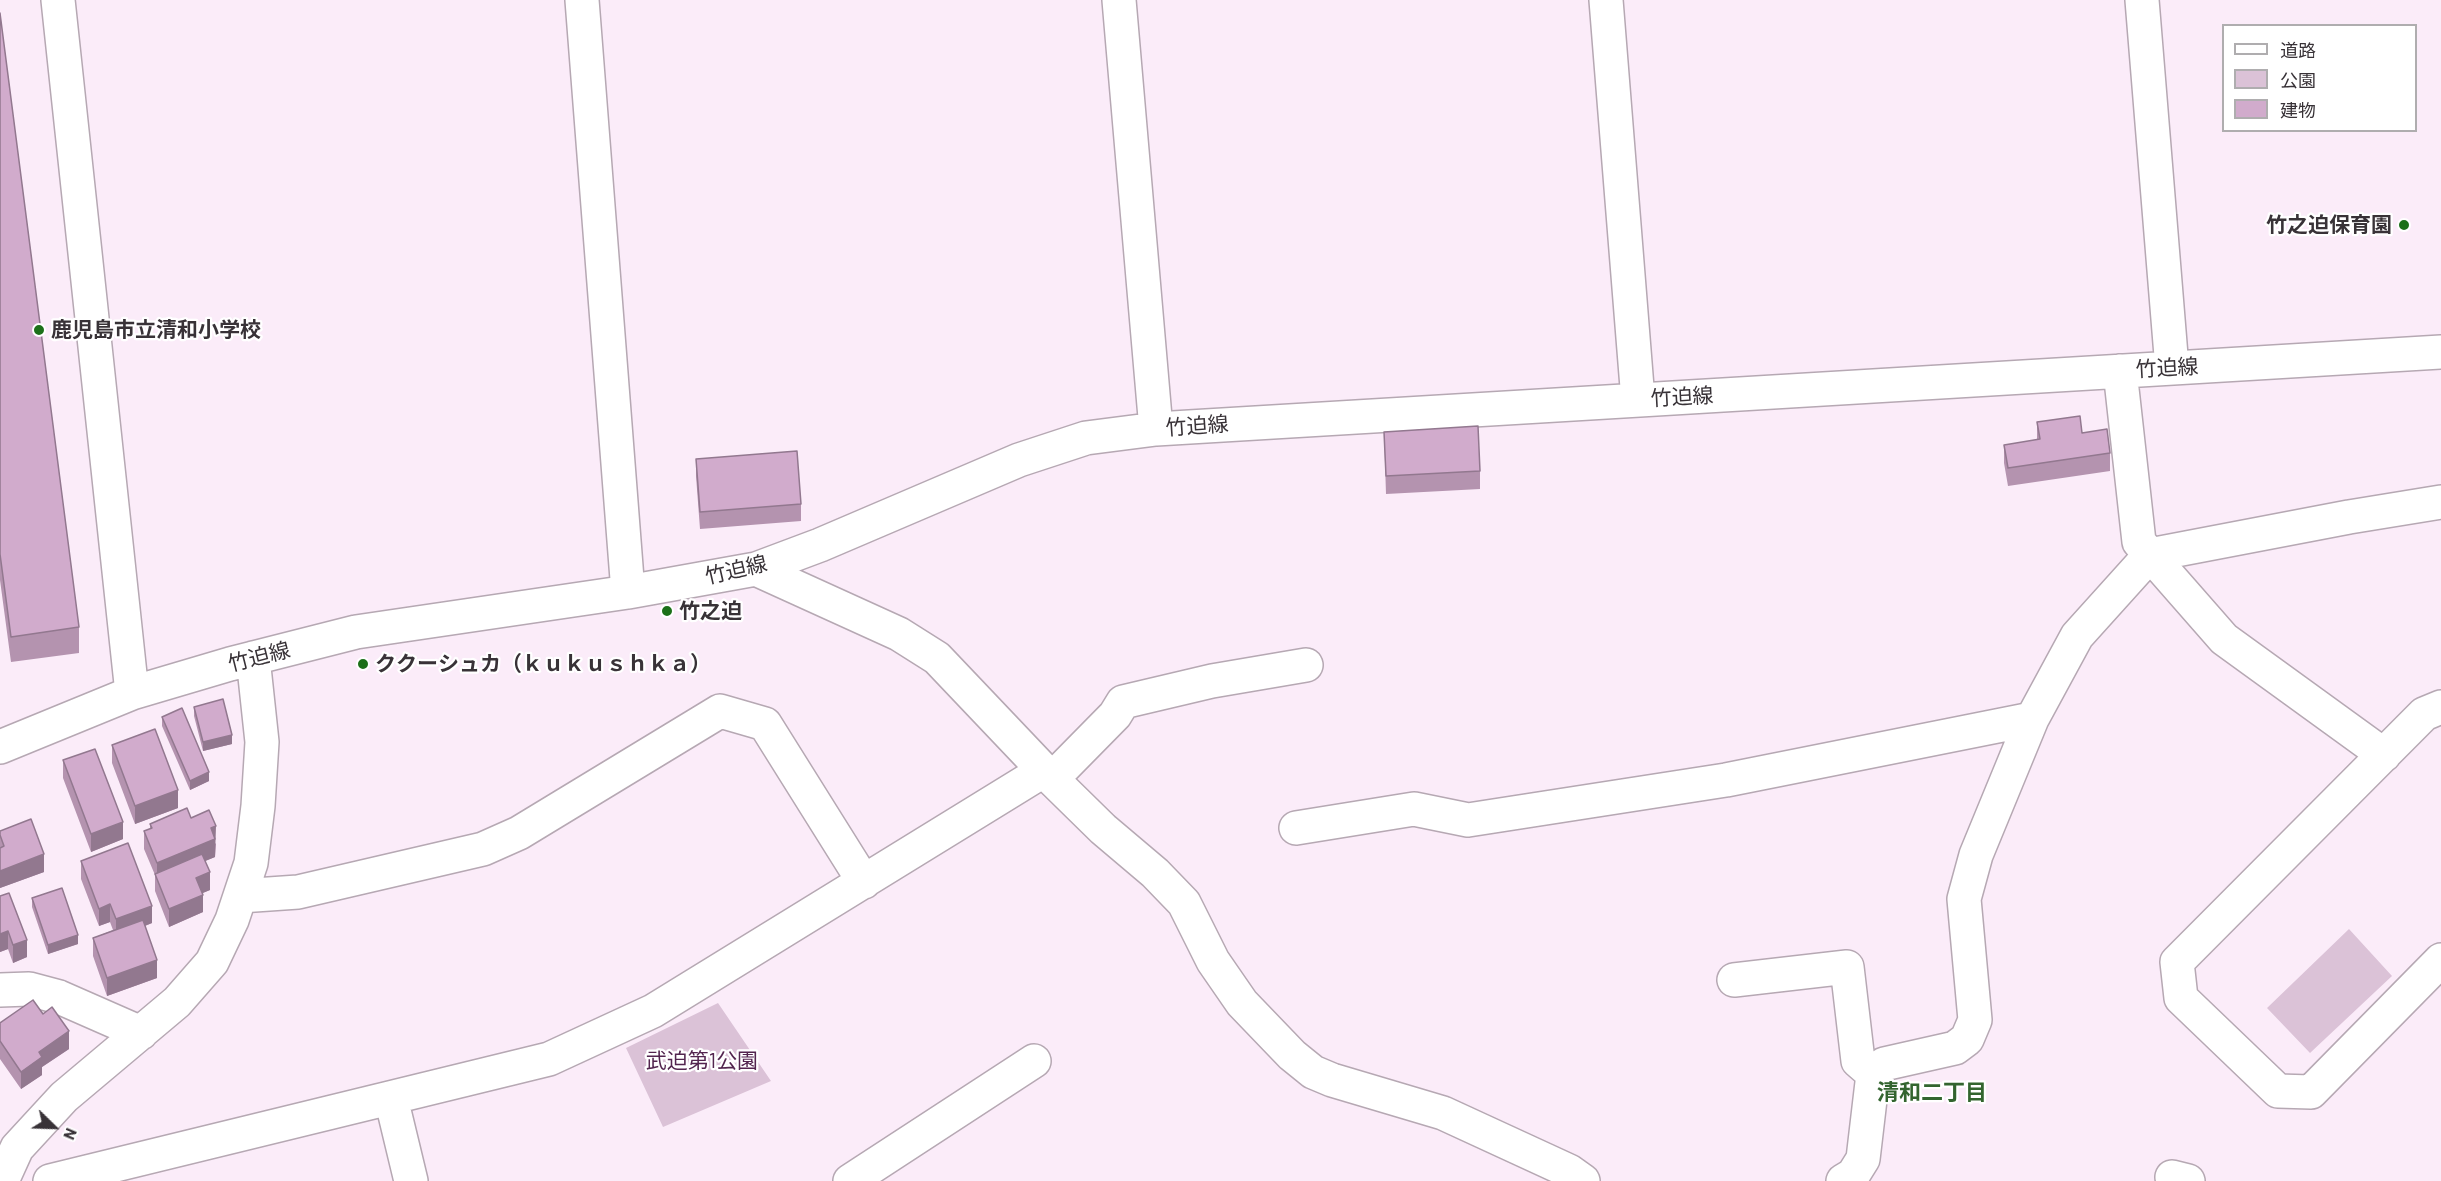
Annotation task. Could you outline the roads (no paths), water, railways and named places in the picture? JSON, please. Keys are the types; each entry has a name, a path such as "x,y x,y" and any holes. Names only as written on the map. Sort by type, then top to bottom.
{"street":[{"path":"58,0 132,693"},
{"path":"582,0 628,591"},
{"path":"1119,0 1156,429"},
{"path":"1606,0 1638,400"},
{"path":"2142,0 2172,368"},
{"name":"竹迫線","path":"0,747 132,693 253,658 357,632 756,569 820,545 1019,460 1086,438 1156,429 2441,352"},
{"path":"2120,371 2139,542 2224,639 2384,755"},
{"path":"1843,1181 1853,1175 1863,1159 1873,1074 1884,1064 1955,1048 1967,1039 1975,1020 1964,899 1976,855 2032,719 2077,636 2150,555 2441,502"},
{"path":"756,569 889,629 938,658 1048,775 1103,829 1155,873 1184,903 1213,961 1242,1003 1292,1055 1306,1066 1332,1080 1443,1113 1569,1171 1583,1181"},
{"path":"2,1181 17,1148 64,1097 177,1002 212,962 232,920 251,863 260,785 262,742 253,658"},
{"path":"50,1181 549,1059 653,1011 864,882 1048,775 1115,715 1123,702 1212,681 1306,665"},
{"path":"2441,707 2424,714 2178,962 2181,998 2278,1091 2311,1092 2441,960"},
{"path":"240,896 298,892 483,849 519,833 720,711 765,724 864,882"},
{"path":"1296,828 1414,809 1468,820 1726,780 2032,719"},
{"path":"1734,980 1847,967 1858,1061 1873,1074"},
{"path":"0,990 29,989 59,997 141,1034"},
{"path":"850,1181 1034,1061"},
{"path":"391,1098 411,1181"}],"place":[{"name":"竹之迫保育園","path":"2404,225"},
{"name":"鹿児島市立清和小学校","path":"39,330"},
{"name":"竹之迫","path":"667,611"},
{"name":"ククーシュカ（ｋｕｋｕｓｈｋａ）","path":"363,664"}],"district":[{"name":"清和二丁目","path":"1932,1093"}],"park label":[{"name":"武迫第1公園","path":"702,1061"}]}
